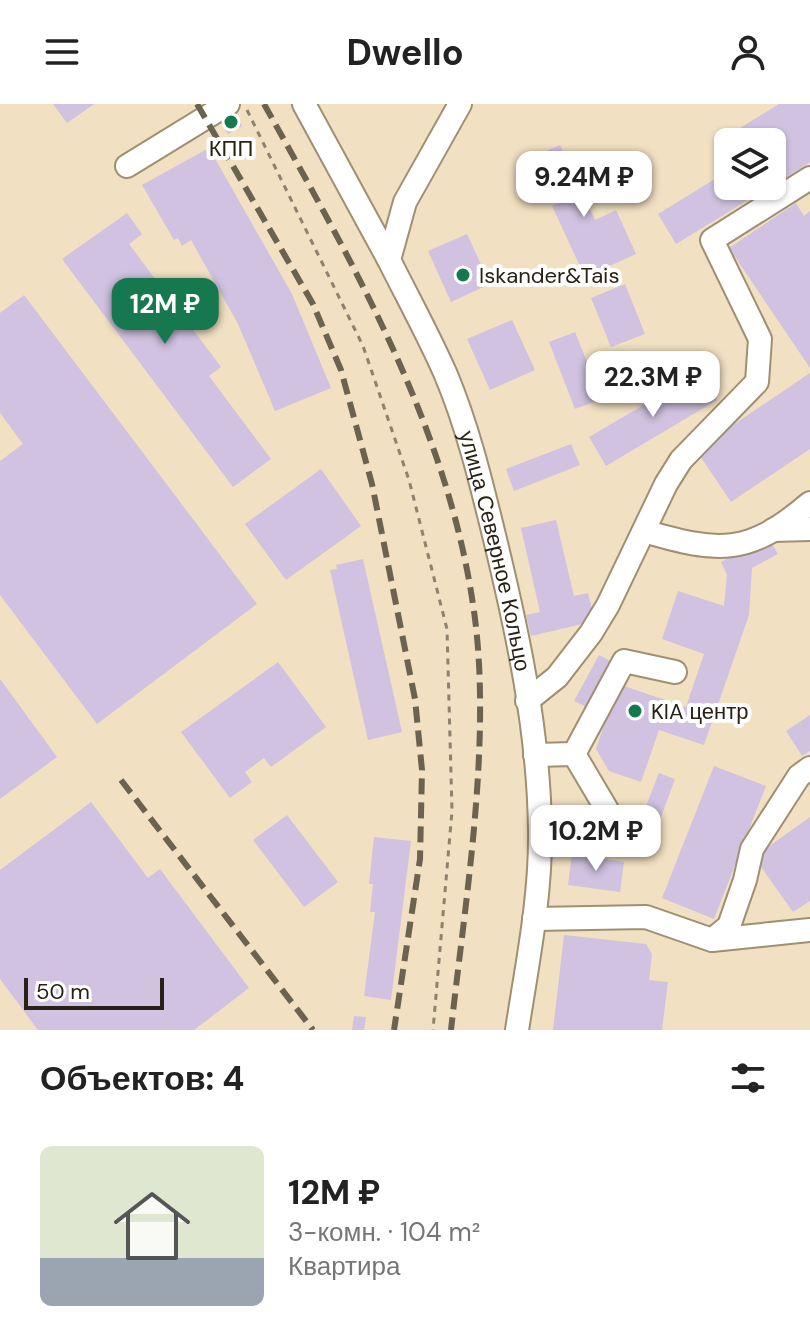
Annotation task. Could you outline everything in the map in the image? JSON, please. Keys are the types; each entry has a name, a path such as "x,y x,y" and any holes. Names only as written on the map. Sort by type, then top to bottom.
{"street":[{"path":"127,166 228,104"},
{"name":"улица Северное Кольцо","path":"304,104 389,260 445,374 471,446 511,609 535,755 540,834 534,919 517,1030"},
{"path":"389,260 405,202 460,104"},
{"path":"527,701 557,677 591,633 681,460 757,382 760,339 712,240 810,178"},
{"path":"644,531 694,544 734,546 753,541 773,530 810,503"},
{"path":"773,530 810,529"},
{"path":"574,754 624,661 675,672"},
{"path":"535,755 574,754"},
{"path":"574,754 613,820"},
{"path":"712,940 729,926 752,849 799,776 810,768"},
{"path":"534,919 646,917 712,940 810,930"}],"path":[{"path":"243,104 363,346 409,480 447,629 452,811 433,1030"}],"building":[{"path":"53,104 94,104 67,123"},
{"path":"779,104 810,104 810,162 786,177 786,128 740,128"},
{"name":"КПП","path":"234,111 242,126 228,134 219,119"},
{"path":"560,145 595,220 616,210 636,254 585,277 552,206 559,203 537,155"},
{"path":"209,148 292,294 331,388 275,411 238,324 191,240 182,246 178,238 174,240 142,185"},
{"path":"714,180 714,200 748,200 676,244 658,214"},
{"path":"796,203 804,216 810,211 810,368 729,248"},
{"path":"127,213 142,234 129,244 221,367 209,376 271,459 233,487 62,259"},
{"path":"467,234 490,284 451,302 428,251"},
{"path":"625,284 645,334 611,347 591,298"},
{"path":"24,295 257,604 97,724 0,595 0,461 23,444 0,413 0,313"},
{"path":"512,320 535,370 490,390 467,339"},
{"path":"575,332 602,399 575,409 549,342"},
{"path":"700,372 717,400 606,466 589,437"},
{"path":"810,373 810,449 731,502 696,450"},
{"path":"571,444 580,465 514,491 506,469"},
{"path":"321,469 361,526 286,580 245,524"},
{"path":"556,520 574,596 588,593 595,621 531,636 526,615 540,612 521,528"},
{"path":"768,537 778,554 752,568 749,615 704,745 659,730 641,782 609,771 596,749 618,684 686,707 704,654 662,639 678,591 724,606 727,575 721,562"},
{"path":"363,559 402,732 368,740 330,570 337,569 336,565"},
{"path":"599,655 614,663 590,709 574,701"},
{"path":"278,662 326,727 271,767 264,758 245,772 252,782 230,798 181,732"},
{"path":"0,679 57,757 0,799"},
{"path":"810,715 810,751 802,756 786,731"},
{"path":"714,766 766,786 714,919 662,898"},
{"path":"659,773 675,779 655,833 638,826"},
{"path":"91,802 148,878 160,869 249,988 194,1030 38,1030 0,979 0,870"},
{"path":"287,815 338,882 304,907 253,840"},
{"path":"810,817 810,901 793,912 754,857"},
{"path":"374,837 411,841 391,1000 364,996 375,912 370,912 373,884 369,884"},
{"path":"572,854 624,862 620,892 568,885"},
{"path":"564,935 646,944 652,954 649,980 668,982 662,1030 553,1030"},
{"path":"354,1016 366,1017 364,1030 352,1030"}],"railway":[{"path":"197,104 313,304 341,370 372,484 415,699 422,770 420,859 394,1030"},
{"path":"264,104 332,228 396,355 446,488 464,557 476,627 480,726 474,828 451,1030"},
{"path":"121,780 313,1030"}],"place":[{"name":"КПП","path":"231,122"},
{"name":"Iskander&Tais","path":"463,275"},
{"name":"KIA центр","path":"635,711"}]}
